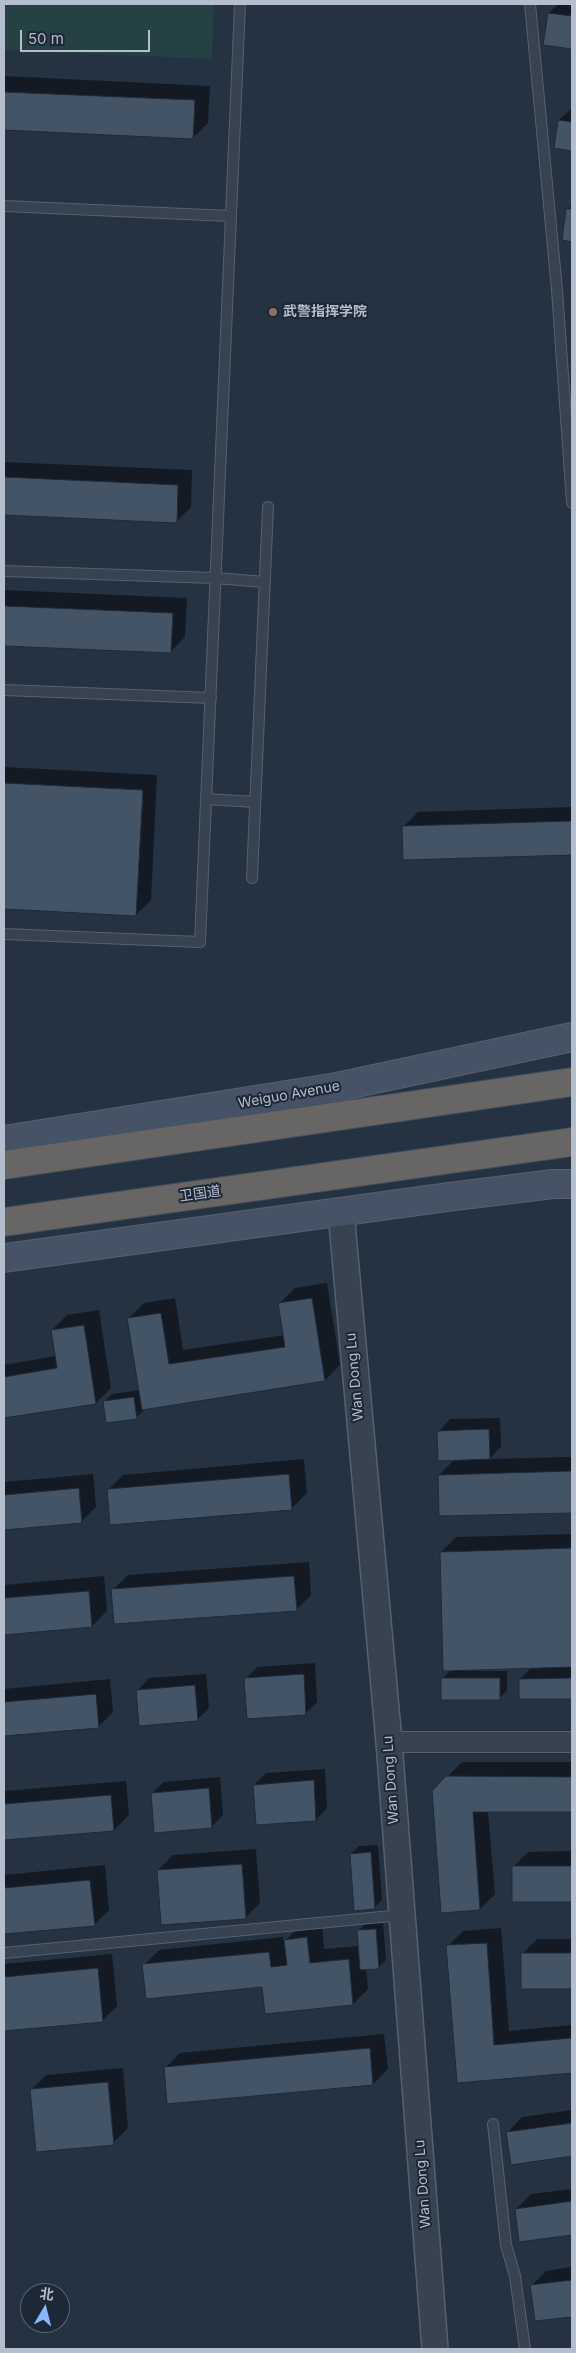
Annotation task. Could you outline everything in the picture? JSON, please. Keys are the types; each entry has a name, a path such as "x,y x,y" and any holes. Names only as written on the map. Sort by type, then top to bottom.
{"highway":[{"path":"520,1089 572,1074"},
{"path":"4,1165 572,1082"},
{"name":"卫国道","path":"4,1222 572,1142"}],"main road":[{"name":"Weiguo Avenue","path":"4,1140 337,1087 572,1037"},
{"path":"4,1258 553,1184 572,1184"}],"street":[{"name":"Wan Dong Lu","path":"340,1212 388,1742 435,2349"},
{"path":"388,1742 572,1742"}],"lane":[{"path":"4,934 200,942 240,4"},
{"path":"530,4 557,290 572,503"},
{"path":"4,206 230,216"},
{"path":"252,878 268,507"},
{"path":"4,571 216,578 264,582"},
{"path":"4,690 211,698"},
{"path":"207,800 255,802"},
{"path":"4,1953 402,1915"},
{"path":"493,2124 506,2245 515,2276 525,2349"}],"green space":[{"path":"4,4 214,4 212,59 4,50"}],"building":[{"path":"548,13 572,16 572,49 543,45"},
{"path":"4,92 195,100 193,139 4,130"},
{"path":"558,120 572,122 572,151 554,148"},
{"path":"566,209 572,209 572,242 562,240"},
{"path":"4,477 178,485 177,523 4,515"},
{"path":"4,606 173,613 171,653 4,646"},
{"path":"4,783 143,790 136,916 4,909"},
{"path":"572,821 572,855 403,860 402,826"},
{"path":"312,1298 325,1381 142,1410 127,1318 161,1313 169,1364 285,1347 278,1303"},
{"path":"84,1325 96,1404 4,1418 4,1377 57,1368 51,1330"},
{"path":"134,1397 137,1419 106,1423 103,1401"},
{"path":"489,1429 490,1459 438,1461 437,1431"},
{"path":"572,1471 572,1513 439,1516 438,1475"},
{"path":"289,1474 292,1510 110,1525 107,1489"},
{"path":"79,1488 82,1523 4,1530 4,1495"},
{"path":"572,1548 572,1667 443,1671 440,1552"},
{"path":"294,1576 297,1611 114,1624 111,1589"},
{"path":"89,1591 92,1627 4,1635 4,1598"},
{"path":"304,1674 306,1715 247,1719 244,1678"},
{"path":"441,1678 500,1678 500,1700 441,1700"},
{"path":"572,1678 572,1699 519,1699 519,1679"},
{"path":"195,1685 198,1721 139,1726 136,1690"},
{"path":"96,1694 99,1728 4,1736 4,1702"},
{"path":"446,1776 572,1777 572,1812 473,1812 480,1910 441,1913 432,1791"},
{"path":"314,1780 316,1821 256,1825 253,1785"},
{"path":"209,1788 212,1828 154,1833 151,1793"},
{"path":"111,1795 114,1831 4,1840 4,1804"},
{"path":"371,1852 375,1909 354,1911 350,1854"},
{"path":"242,1864 246,1919 161,1925 157,1870"},
{"path":"512,1866 572,1866 572,1902 512,1902"},
{"path":"90,1880 95,1926 4,1934 4,1888"},
{"path":"376,1929 379,1969 360,1970 357,1930"},
{"path":"307,1937 310,1963 349,1959 353,2005 265,2014 262,1987 146,1999 142,1964 269,1952 271,1967 287,1965 284,1940"},
{"path":"487,1943 494,2045 572,2038 572,2073 457,2083 446,1945"},
{"path":"521,1953 572,1953 572,1989 521,1989"},
{"path":"98,1968 103,2022 4,2031 4,1977"},
{"path":"370,2048 373,2085 167,2104 164,2067"},
{"path":"108,2082 114,2145 36,2152 30,2089"},
{"path":"572,2123 572,2156 511,2165 506,2132"},
{"path":"572,2201 572,2235 519,2242 515,2209"},
{"path":"572,2280 572,2317 535,2321 530,2285"}],"place":[{"name":"武警指挥学院","path":"273,312"}]}
